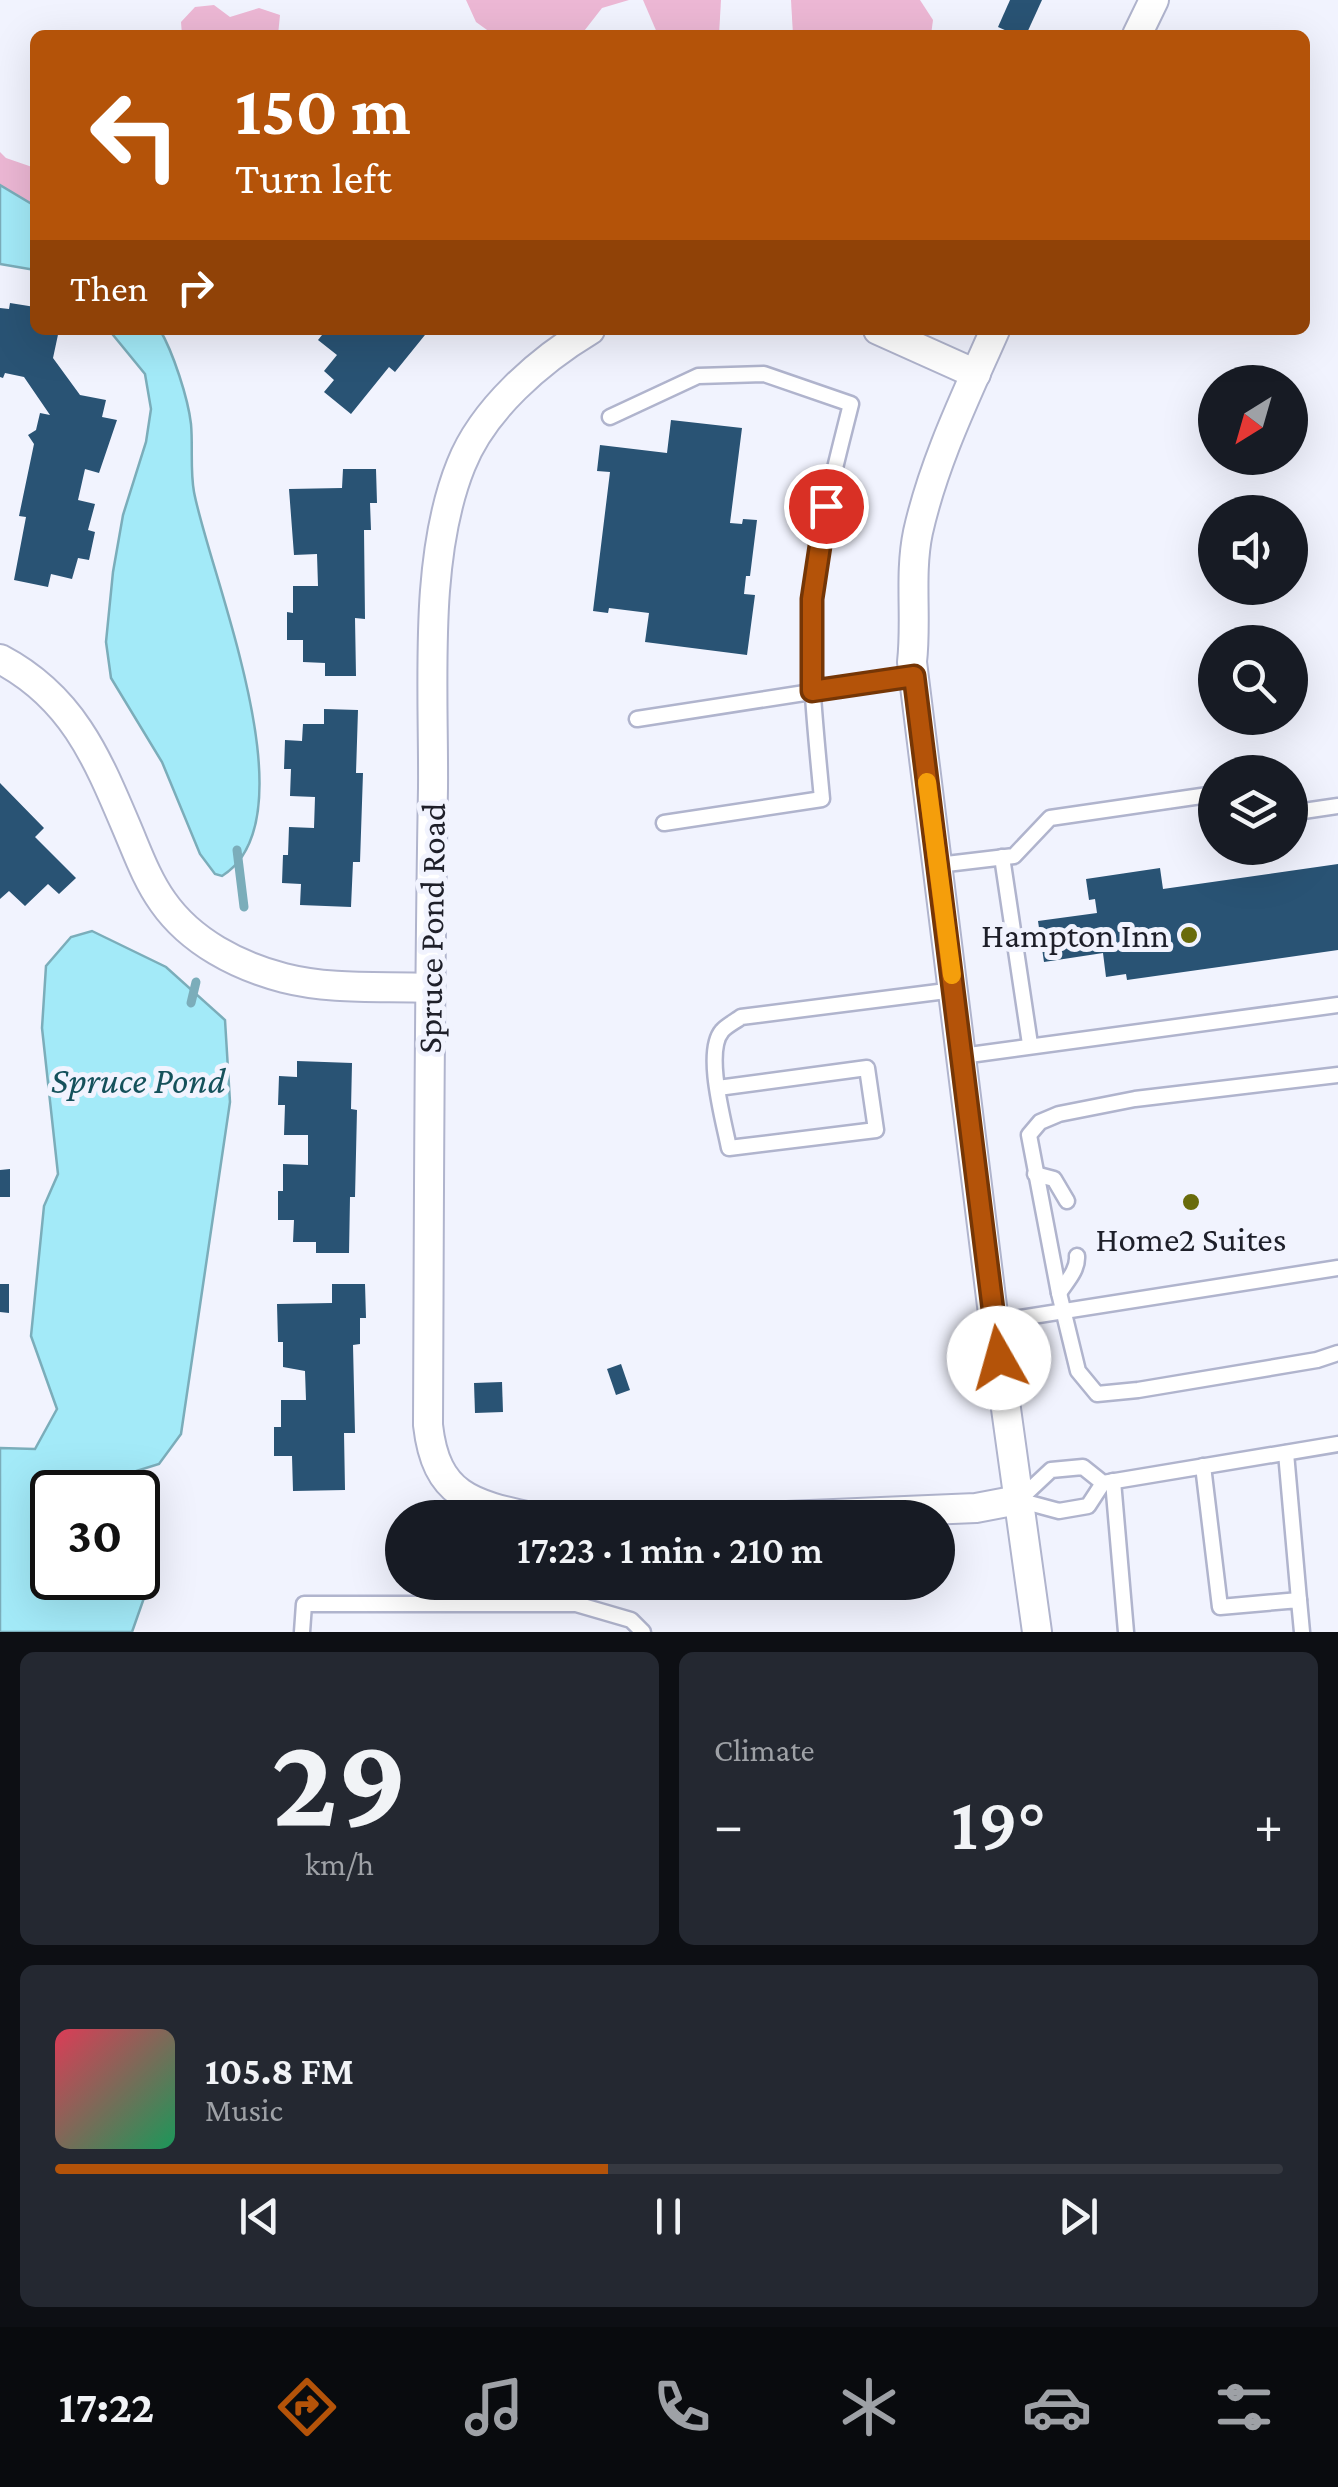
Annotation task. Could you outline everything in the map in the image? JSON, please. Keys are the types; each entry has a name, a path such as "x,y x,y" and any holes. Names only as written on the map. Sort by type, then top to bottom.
{"street":[{"path":"1139,30 1154,0"},
{"name":"Spruce Pond Road","path":"472,1500 444,1481 431,1451 428,1426 436,574 461,464 492,414 567,344 582,335"},
{"path":"889,335 976,374"},
{"path":"993,335 937,463 918,530 912,582 914,676 994,1322 1037,1632"},
{"path":"0,658 45,691 79,726 152,885 182,924 200,939 245,964 302,982 430,988"},
{"path":"955,1509 1018,1500"}],"lane":[{"path":"610,417 698,376 764,374 852,404 826,506 812,599 812,691 822,799 664,823"},
{"path":"637,719 914,676"},
{"path":"938,865 1014,856 1050,818 1198,796"},
{"path":"1308,810 1338,806"},
{"path":"1002,858 1030,1044"},
{"path":"718,1088 868,1068 876,1130 728,1148 718,1088 713,1054 720,1032 742,1017 954,990"},
{"path":"962,1056 1338,1004"},
{"path":"1338,1075 1136,1099 1058,1114 1040,1122 1029,1135 1078,1372 1097,1394 1156,1388 1338,1353"},
{"path":"1036,1174 1054,1180 1067,1201"},
{"path":"1059,1293 1078,1263 1076,1256"},
{"path":"994,1322 1338,1268"},
{"path":"1018,1500 1051,1470 1082,1467 1108,1482 1338,1444"},
{"path":"1286,1453 1302,1632"},
{"path":"1203,1466 1220,1607 1298,1600"},
{"path":"1018,1500 1059,1512 1074,1509 1088,1506 1108,1482"},
{"path":"1108,1482 1126,1632"},
{"path":"302,1632 304,1604 576,1604 631,1620 642,1632"}],"shaded area":[{"path":"466,0 629,0 602,8 585,30 487,30 476,22"},
{"path":"643,0 721,0 719,30 656,30"},
{"path":"791,0 920,0 933,20 932,30 793,30"},
{"path":"214,5 230,17 259,8 280,15 278,30 182,30 181,22 195,7"},
{"path":"0,152 30,166 30,203 0,185"}],"water":[{"path":"0,185 30,203 30,269 0,264"},
{"path":"113,335 162,335 175,363 191,424 194,492 234,635 258,752 259,804 248,847 222,876 215,874 200,854 162,762 111,678 106,642 113,572 123,515 146,442 151,409 145,374"},
{"name":"Spruce Pond","path":"92,931 166,967 225,1020 230,1102 181,1434 159,1464 140,1470 30,1470 30,1600 143,1600 132,1632 0,1632 0,1448 35,1449 57,1409 31,1336 44,1206 58,1174 42,1028 46,966 71,937"}],"building":[{"path":"1010,0 1042,0 1028,30 998,27"},
{"path":"10,303 30,306 30,335 58,335 53,358 80,395 106,400 102,417 117,420 99,473 85,469 78,500 95,504 88,530 95,532 89,560 78,558 72,579 51,574 48,587 14,580 26,517 19,516 34,444 28,435 36,430 40,413 50,415 24,377 5,373 0,377 0,308 9,309"},
{"path":"322,335 425,335 395,372 389,367 351,414 324,392 334,380 324,371 337,355 318,340"},
{"path":"671,420 742,428 730,523 757,520 744,594 755,595 747,655 645,642 649,613 609,608 608,613 593,611 610,472 597,471 600,445 667,453"},
{"path":"343,469 376,469 377,503 370,503 371,530 364,530 365,619 355,618 356,676 325,676 325,663 303,662 303,640 287,640 287,612 293,613 293,586 318,586 317,554 294,555 289,489 342,488"},
{"path":"324,709 358,710 356,773 363,773 360,862 353,862 351,907 300,905 301,884 282,883 289,827 314,828 315,797 290,796 291,769 284,769 285,740 302,741 303,724 324,724"},
{"path":"0,783 44,828 35,837 76,878 59,894 48,884 25,906 9,891 0,899"},
{"name":"Hampton Inn","path":"1338,864 1338,950 1127,980 1126,974 1106,977 1103,953 1044,962 1038,921 1097,913 1095,899 1089,900 1086,879 1160,868 1163,889"},
{"path":"297,1061 352,1063 351,1109 357,1110 349,1253 316,1253 316,1242 293,1242 294,1220 278,1220 283,1164 308,1165 308,1135 284,1135 285,1105 278,1105 279,1076 297,1077"},
{"path":"10,1169 10,1197 0,1197 0,1170"},
{"path":"0,1284 9,1284 9,1313 0,1312"},
{"path":"332,1284 365,1284 366,1318 360,1318 360,1344 353,1345 355,1433 344,1433 345,1490 293,1491 292,1456 274,1456 274,1427 281,1427 281,1400 306,1400 305,1371 283,1367 277,1304 332,1303"},
{"path":"621,1364 630,1390 616,1395 607,1369"},
{"path":"502,1382 503,1412 475,1413 474,1383"}],"waterway":[{"path":"237,850 244,907"},
{"path":"191,1003 196,982"}],"slow traffic":[{"path":"927,782 952,975"}],"place":[{"name":"Hampton Inn","path":"1189,935"},
{"name":"Home2 Suites","path":"1191,1202"}],"route":[{"path":"826,506 812,599 812,691 914,676 999,1358"}]}
